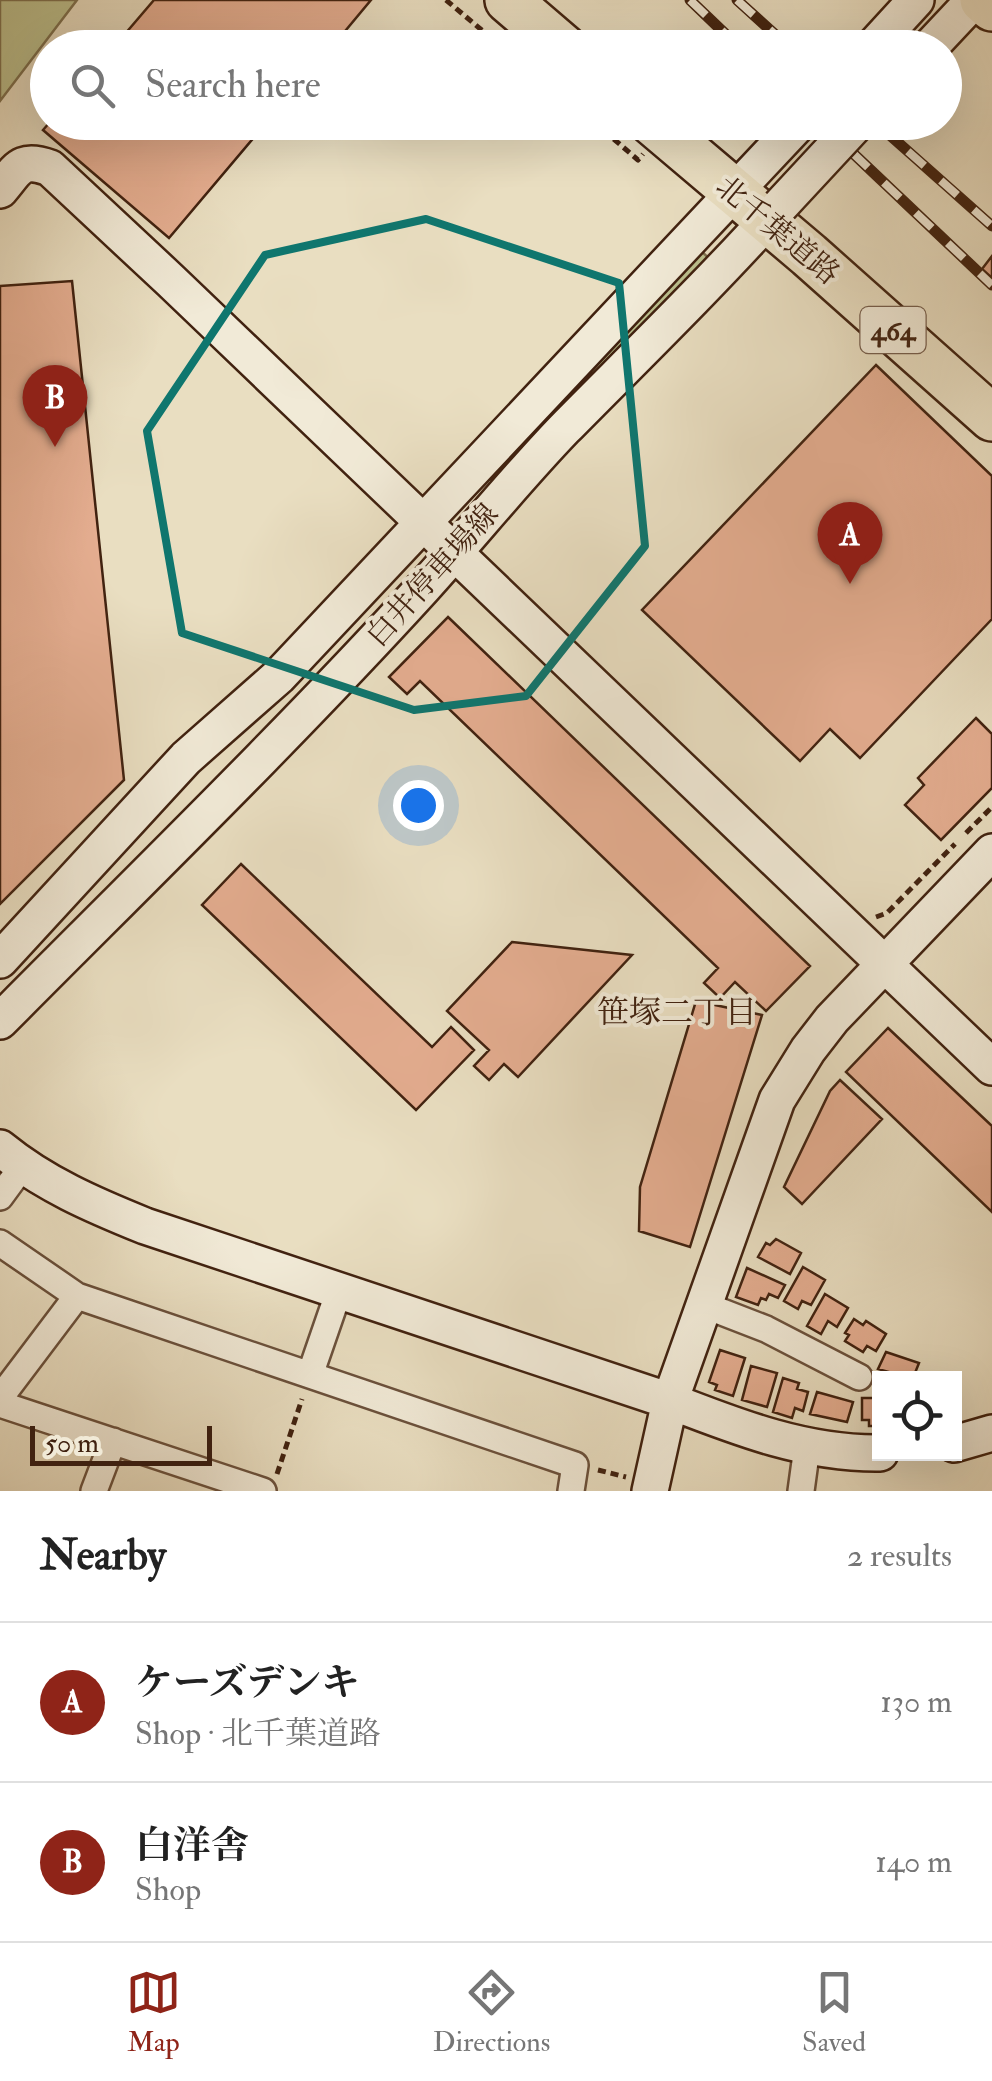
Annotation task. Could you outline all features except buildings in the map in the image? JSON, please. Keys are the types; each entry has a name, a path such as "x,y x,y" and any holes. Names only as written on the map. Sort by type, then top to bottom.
{"highway":[{"path":"508,0 543,30"},
{"name":"北千葉道路","path":"647,140 757,199 992,418"}],"street":[{"path":"888,30 916,0"},
{"path":"949,30 979,4"},
{"name":"白井停車場線","path":"0,1022 269,751 564,430 665,330 757,199 790,140"},
{"name":"白井停車場線","path":"0,960 186,758 278,676 424,522 757,199 834,140"},
{"path":"0,190 22,164 33,162 50,168 992,1067"},
{"path":"640,1484 777,1100 832,1019 992,852"},
{"path":"0,1197 11,1158 72,1196 145,1226 670,1400 738,1428 807,1447 872,1451"},
{"path":"0,1243 77,1296 576,1465 571,1491"},
{"path":"310,1375 339,1291"},
{"path":"77,1296 0,1401 113,1441 270,1483"},
{"path":"704,1305 766,1329 859,1377"},
{"path":"962,1442 992,1433"},
{"path":"94,1491 113,1441"},
{"path":"801,1491 807,1447"}],"path":[{"path":"446,0 482,30"},
{"path":"874,917 887,913 992,807"},
{"path":"270,1483 310,1375"},
{"path":"576,1465 640,1484"}],"highlighted area":[{"path":"426,219 619,283 645,546 526,696 414,710 182,633 147,431 265,255"}],"green space":[{"path":"0,0 77,0 54,30 30,30 30,62 0,101"},
{"path":"700,250 714,263 657,325 553,411 551,409"}],"railway":[{"path":"690,0 721,30"},
{"path":"737,0 770,30"},
{"path":"839,140 992,285"},
{"path":"895,140 992,226"}],"place":[{"name":"白洋舎","path":"55,447"},
{"name":"ケーズデンキ","path":"850,584"}],"district":[{"name":"笹塚二丁目","path":"677,1012"}]}
